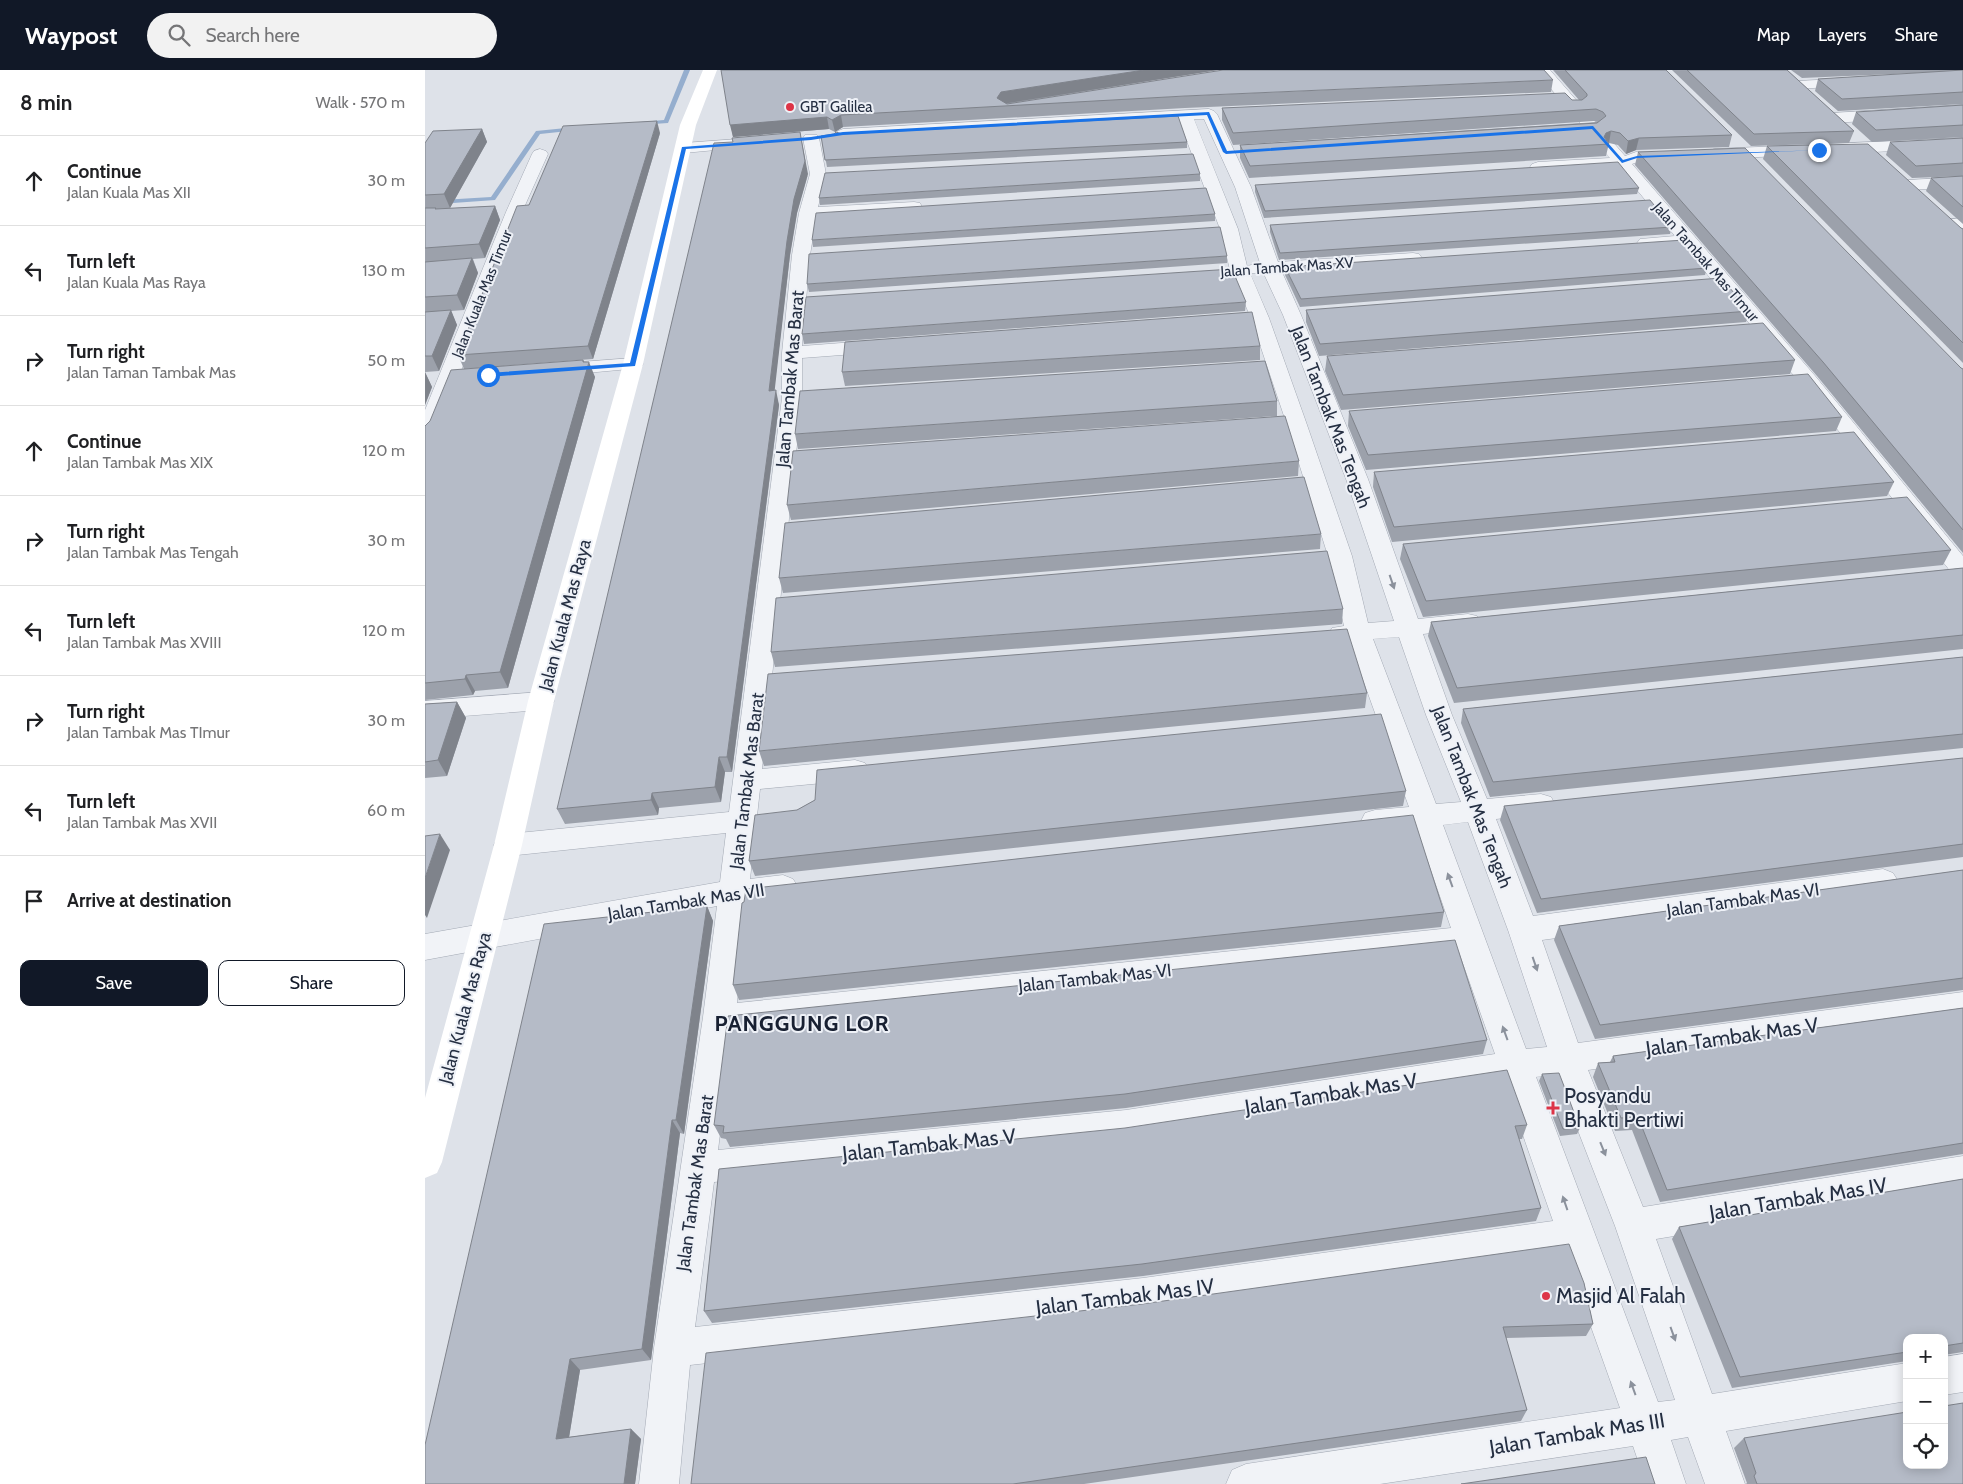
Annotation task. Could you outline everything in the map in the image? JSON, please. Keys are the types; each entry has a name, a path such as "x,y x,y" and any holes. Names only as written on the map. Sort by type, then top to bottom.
{"street":[{"name":"Jalan Kuala Mas Raya","path":"425,1162 508,845 541,701 633,364 688,125 710,70"},
{"name":"Jalan Tambak Mas TImur","path":"1542,70 1724,281 1763,329 1799,382 1856,438 1963,572"},
{"path":"1866,81 1792,80 1880,161"},
{"path":"1547,99 1567,98"},
{"path":"843,134 1115,118 1107,102"},
{"path":"843,134 997,110"},
{"path":"1832,118 1963,110"},
{"name":"Jalan Tambak Mas Tengah","path":"1115,118 1207,114 1213,153 1204,189 1219,230 1229,271 1250,318 1330,557 1358,633 1379,718 1426,816 1666,1484"},
{"path":"1574,129 1593,128"},
{"name":"Jalan Tambak Mas Barat","path":"659,1484 673,1348 719,1018 747,780 769,678 802,398 792,353 806,300 811,255 808,213 825,174 802,139 843,134"},
{"path":"1732,140 1759,167"},
{"path":"684,148 764,142"},
{"path":"1522,168 1622,162 1637,157 1866,149 1963,143"},
{"name":"Jalan Tambak Mas Tengah","path":"1213,153 1253,186 1267,227 1272,268 1302,314 1319,364 1367,478 1391,551 1408,628 1449,714 1478,810 1523,930 1567,1059 1633,1226 1702,1415 1725,1484"},
{"name":"Jalan Kuala Mas Timur","path":"425,436 459,377 463,317 493,265 540,154"},
{"path":"1894,173 1921,198"},
{"path":"1907,186 1963,182"},
{"path":"1204,189 1253,186"},
{"path":"1633,202 1653,200"},
{"path":"808,213 927,206"},
{"path":"1935,211 1956,224 1963,236"},
{"path":"495,213 515,212"},
{"path":"1219,230 1267,227"},
{"path":"1629,244 1689,240"},
{"name":"Jalan Tambak Mas XV","path":"1229,271 1431,257"},
{"path":"474,266 493,265"},
{"path":"1705,282 1724,281"},
{"path":"1744,331 1763,329"},
{"path":"792,353 902,344"},
{"path":"536,371 633,364"},
{"path":"1267,367 1319,364"},
{"path":"425,380 459,377"},
{"path":"1826,440 1856,438"},
{"path":"1306,483 1367,478"},
{"path":"1877,506 1907,503"},
{"path":"1330,557 1391,551"},
{"path":"1933,576 1963,572"},
{"path":"1319,636 1487,620"},
{"path":"425,710 541,701"},
{"path":"747,780 877,768"},
{"path":"1347,824 1567,801"},
{"path":"508,845 742,821"},
{"name":"Jalan Tambak Mas VI","path":"1523,930 1914,877"},
{"name":"Jalan Tambak Mas VII","path":"425,947 733,892 813,883"},
{"name":"Jalan Tambak Mas VI","path":"719,1018 1470,938"},
{"name":"Jalan Tambak Mas V","path":"697,1168 1126,1125 1516,1066 1963,1005"},
{"name":"Jalan Tambak Mas IV","path":"1633,1226 1963,1172"},
{"name":"Jalan Tambak Mas IV","path":"673,1348 1143,1296 1576,1235"},
{"path":"1948,1375 1963,1373"},
{"name":"Jalan Tambak Mas III","path":"1246,1484 1646,1424 1903,1383"}],"building":[{"path":"721,70 1144,70 1001,92 997,98 1007,104 1223,70 1544,70 1553,80 1185,96 841,115 832,120 827,117 730,125"},
{"path":"1565,70 1666,70 1732,135 1639,138 1628,141 1620,133 1611,131 1606,133 1604,137 1609,144 1250,166 1240,145 1597,123 1606,116 1603,112 1596,109 1233,133 1222,108 1565,93 1572,100 1582,100 1587,94"},
{"path":"1687,70 1787,70 1854,131 1754,134"},
{"path":"1963,70 1963,92 1842,99 1818,79"},
{"path":"1963,105 1963,125 1876,130 1856,112"},
{"path":"1178,116 1187,142 825,160 821,136 836,132 842,134"},
{"path":"657,121 588,346 458,355 517,206 529,205 563,126"},
{"path":"482,129 444,194 425,195 425,143 433,131"},
{"path":"800,132 805,161 794,199 787,241 769,391 776,390 727,757 719,757 715,787 652,793 651,800 557,809 714,143 733,142 732,138"},
{"path":"1963,138 1963,163 1916,166 1890,142"},
{"path":"1868,144 1963,229 1963,343 1767,146"},
{"path":"1745,148 1963,369 1963,530 1823,362 1638,152"},
{"path":"1193,154 1200,174 819,198 825,173"},
{"path":"1618,162 1639,188 1265,211 1255,185"},
{"path":"1963,176 1963,207 1931,178"},
{"path":"1206,188 1215,214 812,240 816,213"},
{"path":"1650,200 1672,227 1280,253 1270,225"},
{"path":"495,206 479,244 425,248 425,208"},
{"path":"1220,227 1227,256 807,284 809,254"},
{"path":"1684,240 1707,268 1301,299 1285,267"},
{"path":"472,258 457,295 425,297 425,262"},
{"path":"1232,269 1246,302 802,334 806,297"},
{"path":"1721,278 1750,311 1320,344 1306,310"},
{"path":"451,310 432,356 425,356 425,312"},
{"path":"1252,312 1260,346 842,372 845,342"},
{"path":"1763,323 1795,360 1343,395 1327,356"},
{"path":"583,360 583,362 589,362 500,672 466,675 465,679 425,683 425,426 430,421 451,370"},
{"path":"1265,361 1277,401 795,434 800,391"},
{"path":"1808,374 1842,417 1368,455 1349,411"},
{"path":"1285,416 1299,461 787,505 793,451"},
{"path":"1854,432 1894,482 1394,527 1374,472"},
{"path":"1304,477 1321,534 779,578 785,523"},
{"path":"1907,497 1951,550 1426,601 1403,544"},
{"path":"1327,551 1343,609 771,652 776,598"},
{"path":"1963,568 1963,635 1457,688 1431,622"},
{"path":"1347,629 1367,693 759,751 768,674"},
{"path":"1963,657 1963,734 1493,782 1463,709"},
{"path":"457,702 438,760 425,762 425,704"},
{"path":"1381,714 1406,791 749,861 755,815 797,810 815,800 817,770"},
{"path":"1963,758 1963,844 1541,899 1504,806"},
{"path":"1413,815 1444,912 733,985 742,903 744,902 746,889"},
{"path":"440,834 425,878 425,836"},
{"path":"1963,870 1963,978 1600,1025 1559,926"},
{"path":"707,906 676,1120 672,1120 642,1349 570,1359 556,1439 631,1429 624,1484 425,1484 425,1445 544,924"},
{"path":"1455,940 1487,1040 1125,1094 723,1133 724,1126 714,1125 728,1016"},
{"path":"1963,1008 1963,1143 1667,1190 1638,1117 1621,1118 1598,1063 1615,1062 1613,1056"},
{"path":"1507,1070 1527,1125 1515,1126 1541,1208 1142,1264 704,1311 719,1169 1125,1128"},
{"path":"1559,1073 1580,1128 1563,1129 1542,1074"},
{"path":"1963,1179 1963,1343 1948,1345 1948,1334 1903,1334 1903,1353 1740,1377 1679,1227"},
{"path":"1569,1244 1584,1283 1593,1324 1503,1327 1527,1410 1013,1484 691,1484 706,1353 1142,1304"},
{"path":"1963,1403 1963,1484 1757,1484 1754,1476 1756,1473 1744,1438 1903,1413 1903,1469 1948,1469 1948,1405"},
{"path":"1646,1457 1655,1484 1461,1484"}],"waterway":[{"path":"641,124 666,122 687,70"},
{"path":"425,203 493,199 538,132 576,129"}],"place":[{"name":"GBT Galilea","path":"790,107"},
{"name":"Posyandu Bhakti Pertiwi","path":"1553,1108"},
{"name":"Masjid Al Falah","path":"1546,1296"}],"district":[{"name":"PANGGUNG LOR","path":"802,1023"}],"route":[{"path":"488,375 633,364 684,148 843,134 1209,114 1226,152 1593,128 1622,162 1629,158 1637,157 1819,150"}]}
